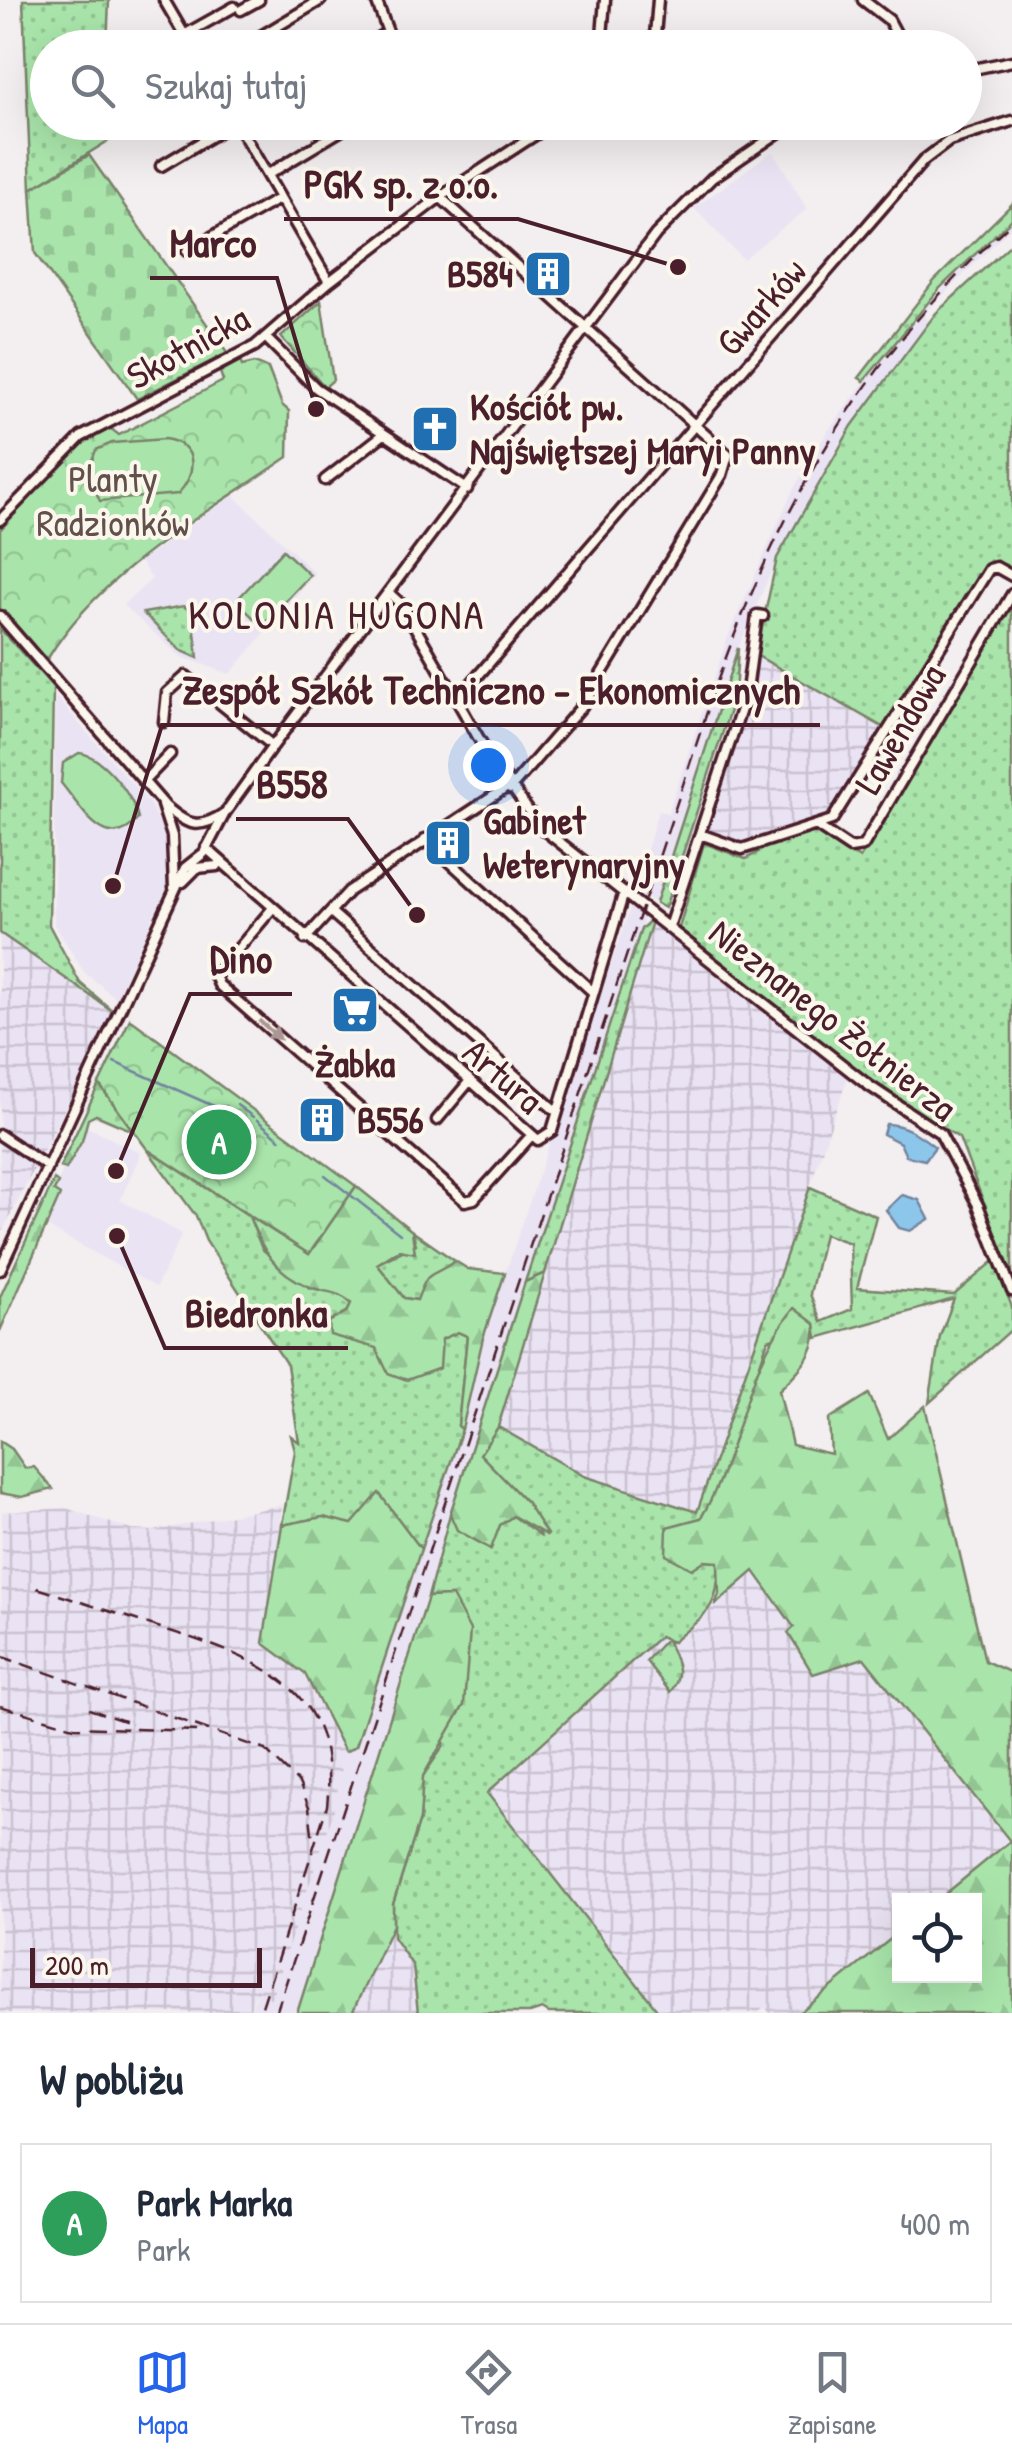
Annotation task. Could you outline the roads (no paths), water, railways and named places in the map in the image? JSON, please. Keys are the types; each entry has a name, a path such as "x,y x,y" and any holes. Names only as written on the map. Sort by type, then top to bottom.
{"street":[{"path":"164,0 182,30"},
{"path":"193,30 259,0"},
{"path":"293,0 300,13"},
{"path":"272,30 321,0"},
{"path":"376,0 387,30"},
{"path":"603,30 606,0"},
{"path":"656,30 658,0"},
{"path":"863,0 889,20 894,30"},
{"path":"982,67 1012,61"},
{"name":"Gwarków","path":"982,130 1012,120"},
{"path":"161,166 205,140"},
{"path":"247,140 330,282"},
{"path":"267,174 325,140"},
{"name":"Skotnicka","path":"0,520 6,506 81,437 266,338 330,282 440,197 527,140"},
{"path":"0,1270 172,898 225,813 587,326 685,202 727,166 767,140"},
{"name":"Gwarków","path":"457,700 932,152 955,140"},
{"path":"305,939 349,891 509,787 582,706 728,463 723,446 440,197"},
{"path":"187,251 280,198"},
{"path":"266,338 305,380 467,490"},
{"path":"326,480 384,434"},
{"name":"Lawendowa","path":"700,834 742,849 817,826 842,810 989,569 996,567 1012,576"},
{"name":"Nieznanego Żołnierza","path":"390,594 403,606 509,787 539,826 868,1085 940,1132 978,1205 1012,1291"},
{"name":"Lawendowa","path":"817,826 850,848 864,846 1012,594"},
{"path":"669,927 748,691 757,615 762,616"},
{"path":"0,616 160,802 188,825 198,826 225,813"},
{"path":"164,722 166,692 186,676 273,746"},
{"path":"144,782 170,754"},
{"path":"160,802 172,836 176,872 172,898"},
{"path":"172,836 188,825"},
{"path":"198,826 206,845"},
{"path":"425,839 593,992"},
{"name":"Artura","path":"206,845 232,874 530,1137 549,1137 624,892"},
{"path":"173,848 180,856 197,858"},
{"name":"Artura","path":"197,858 232,874"},
{"path":"172,898 190,872 217,866"},
{"path":"272,909 214,980 463,1200 474,1199 530,1137"},
{"path":"333,914 557,1112"},
{"path":"437,1120 468,1083"},
{"path":"0,1136 48,1167"}],"water":[{"path":"886,1124 912,1131 935,1147 925,1160 906,1156 900,1143 883,1134"},
{"path":"902,1195 919,1200 929,1219 910,1231 899,1228 886,1210"}],"waterway":[{"path":"114,1062 218,1108 226,1106"},
{"path":"237,1105 253,1117"},
{"path":"257,1120 280,1139"},
{"path":"325,1175 400,1234"}],"railway":[{"path":"276,2013 741,618 800,492 872,378 960,272 1012,222"},
{"path":"37,1588 235,1655 288,1686 307,1707 321,1734 328,1766 327,1806 260,2013"},
{"path":"0,1656 265,1750 299,1783 309,1807 313,1842"},
{"path":"0,1706 74,1727 197,1731"},
{"path":"89,1709 127,1722"}],"place":[{"name":"PGK sp. z o.o.","path":"678,267"},
{"name":"B584","path":"548,274"},
{"name":"Marco","path":"316,409"},
{"name":"Kościół pw. Najświętszej Maryi Panny","path":"435,429"},
{"name":"Gabinet Weterynaryjny","path":"448,843"},
{"name":"Zespół Szkół Techniczno - Ekonomicznych","path":"113,886"},
{"name":"B558","path":"417,915"},
{"name":"Żabka","path":"355,1010"},
{"name":"B556","path":"322,1120"},
{"name":"Park Marka","path":"219,1142"},
{"name":"Dino","path":"116,1171"},
{"name":"Biedronka","path":"117,1236"}],"district":[{"name":"KOLONIA HUGONA","path":"337,615"}],"park label":[{"name":"Planty Radzionków","path":"113,501"}]}
